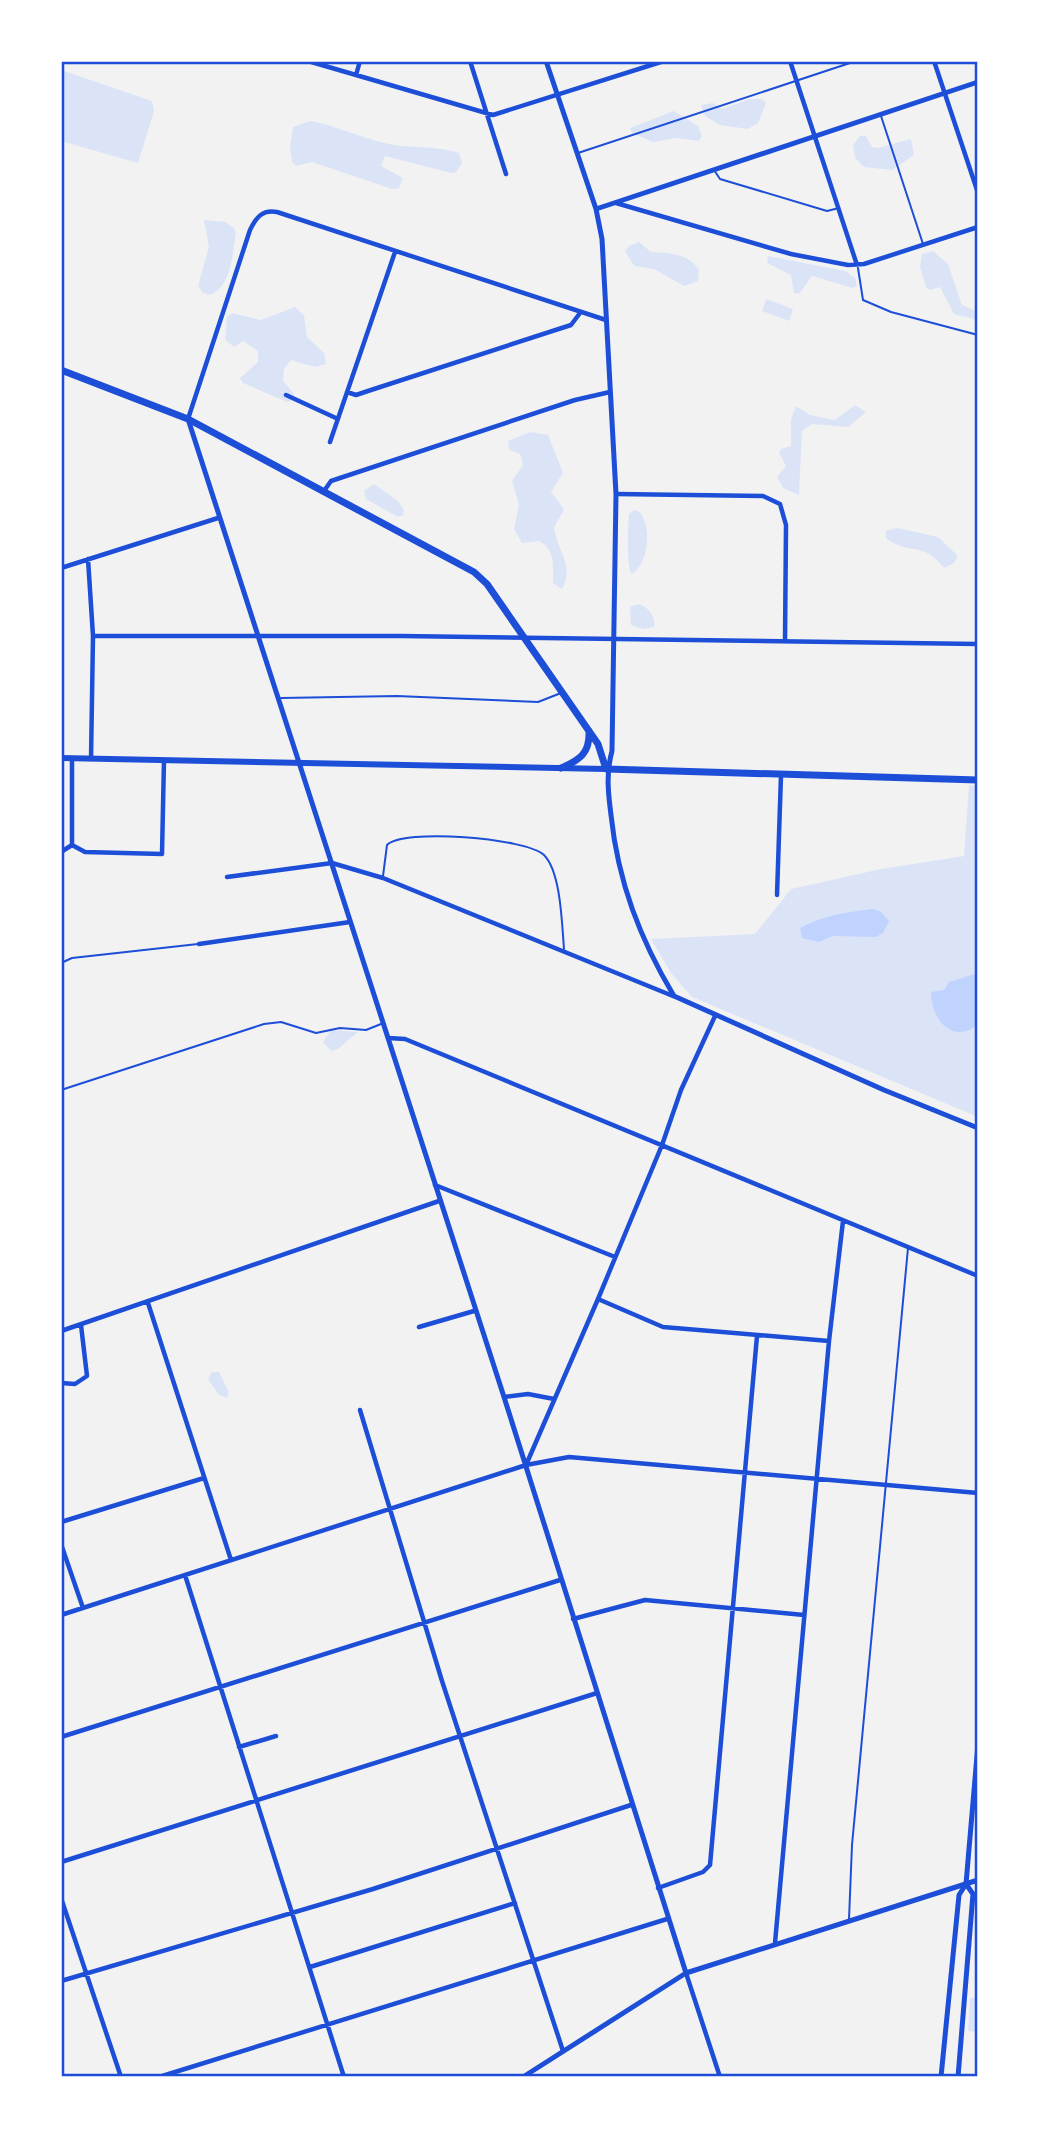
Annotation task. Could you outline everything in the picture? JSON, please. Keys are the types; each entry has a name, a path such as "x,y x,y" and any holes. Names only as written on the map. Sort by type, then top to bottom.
{"highway":[{"path":"61,370 188,419 474,572 487,584 598,744 606,769 978,780"},
{"path":"561,768 584,755 590,744 589,731"}],"main road":[{"path":"61,758 606,769"}],"street":[{"path":"308,61 487,115 558,96 664,61"},
{"path":"356,75 360,61"},
{"path":"470,61 506,174"},
{"path":"546,61 596,209 602,239 616,494 610,723 612,751 606,769 614,843 627,901 655,964 674,996"},
{"path":"790,61 857,265"},
{"path":"934,61 978,193"},
{"path":"596,209 978,82"},
{"path":"615,203 791,254 857,265 978,227"},
{"path":"606,320 277,212 265,212 257,218 207,354 188,419 474,1311 526,1465 657,1888 720,2077"},
{"path":"330,442 395,252"},
{"path":"347,392 355,395 571,325 580,313"},
{"path":"324,492 331,481 610,392"},
{"path":"286,394 338,419"},
{"path":"616,494 763,496 780,504 786,525 785,641"},
{"path":"61,568 218,518"},
{"path":"88,559 93,636 91,759"},
{"path":"93,636 978,644"},
{"path":"72,759 72,845"},
{"path":"72,845 85,852 162,854 164,760"},
{"path":"777,895 781,775"},
{"path":"61,852 72,845"},
{"path":"227,877 332,863 383,878 564,954 674,996 978,1128"},
{"path":"199,944 350,922"},
{"path":"526,1465 662,1145 676,1101 715,1016"},
{"path":"388,1038 405,1039 978,1276"},
{"path":"434,1185 615,1257"},
{"path":"61,1331 439,1201"},
{"path":"775,1943 829,1341 843,1221"},
{"path":"598,1300 663,1327 829,1341"},
{"path":"148,1303 231,1560"},
{"path":"419,1327 474,1311"},
{"path":"61,1384 75,1384 86,1376 81,1325"},
{"path":"657,1888 703,1872 710,1865 757,1336"},
{"path":"504,1397 528,1394 554,1399"},
{"path":"360,1410 424,1624 563,2051"},
{"path":"61,1615 526,1465 584,1457 743,1474 978,1493"},
{"path":"61,1522 204,1478"},
{"path":"61,1544 83,1608"},
{"path":"185,1575 344,2077"},
{"path":"61,1737 221,1689 560,1580"},
{"path":"572,1619 645,1600 804,1615"},
{"path":"61,1862 597,1693"},
{"path":"239,1747 276,1736"},
{"path":"941,2077 959,1895 966,1884 978,1744"},
{"path":"61,1981 293,1912 631,1805"},
{"path":"523,2077 686,1973 978,1880"},
{"path":"958,2077 973,1894 966,1884"},
{"path":"61,1898 121,2077"},
{"path":"310,1967 515,1903"},
{"path":"159,2077 667,1919"}],"lane":[{"path":"577,153 856,61"},
{"path":"881,115 923,245"},
{"path":"714,169 720,179 827,211 839,208"},
{"path":"857,265 863,300 891,312 978,335"},
{"path":"277,698 538,702 552,699 561,692"},
{"path":"383,878 387,845 401,838 491,840 532,846 544,855 553,873 564,954"},
{"path":"61,963 72,958 199,944"},
{"path":"61,1090 264,1024 281,1021 316,1033 340,1028 366,1030 382,1023"},
{"path":"849,1921 852,1845 908,1247"}],"shaded area":[{"path":"61,70 152,101 154,111 138,163 61,141"},
{"path":"750,99 762,99 766,103 758,123 748,129 720,125 705,116 701,105 713,103 722,109"},
{"path":"674,111 698,126 702,136 699,141 677,138 653,142 632,133 630,128"},
{"path":"310,121 383,143 459,153 462,163 456,172 451,173 385,156 381,166 403,178 399,188 392,189 312,162 296,166 292,162 290,146 293,127"},
{"path":"860,136 866,136 872,147 878,148 911,139 914,155 892,170 864,167 855,158 853,145"},
{"path":"204,220 225,222 234,228 236,234 227,277 217,291 210,295 203,293 198,286 209,247"},
{"path":"639,242 651,252 678,255 689,260 699,270 698,281 684,286 654,269 634,266 625,251"},
{"path":"933,251 948,264 962,305 978,312 978,320 954,314 940,287 930,290 926,287 920,267 922,254"},
{"path":"768,256 845,271 855,278 857,286 852,288 812,276 800,293 794,294 791,275 767,263"},
{"path":"766,299 793,309 789,321 762,311"},
{"path":"295,307 304,315 307,337 324,353 326,364 315,367 291,360 284,369 283,381 294,394 293,400 287,402 243,383 240,378 258,362 258,351 243,341 234,347 225,340 227,317 232,313 261,320"},
{"path":"855,405 866,412 848,427 812,424 802,431 799,495 783,488 777,477 786,466 779,453 781,449 791,446 791,419 796,406 810,415 835,420"},
{"path":"530,432 548,435 563,473 551,492 563,508 554,528 566,565 566,581 562,589 553,583 553,565 548,549 539,541 522,543 514,529 519,505 512,481 523,465 520,454 509,450 508,441"},
{"path":"374,484 398,501 404,510 403,515 398,517 366,499 364,491"},
{"path":"634,510 640,512 644,519 647,545 642,562 632,574 628,556 628,528 629,514"},
{"path":"897,528 938,537 958,556 954,563 944,568 929,554 901,546 886,538 886,531"},
{"path":"638,604 650,612 654,627 643,629 631,625 630,607"},
{"path":"969,785 978,786 978,1117 692,997 671,973 651,939 755,934 791,889 881,869 964,856"},
{"path":"330,1031 358,1032 338,1049 331,1051 323,1042"},
{"path":"212,1372 219,1372 229,1392 227,1398 219,1395 208,1379"},
{"path":"970,1998 978,1998 978,2032 968,2031"}],"water":[{"path":"873,909 881,912 889,921 883,933 876,937 833,936 819,942 802,938 800,928 818,920"},
{"path":"978,973 978,1025 959,1032 951,1030 939,1019 931,992 944,990 949,982"}]}
